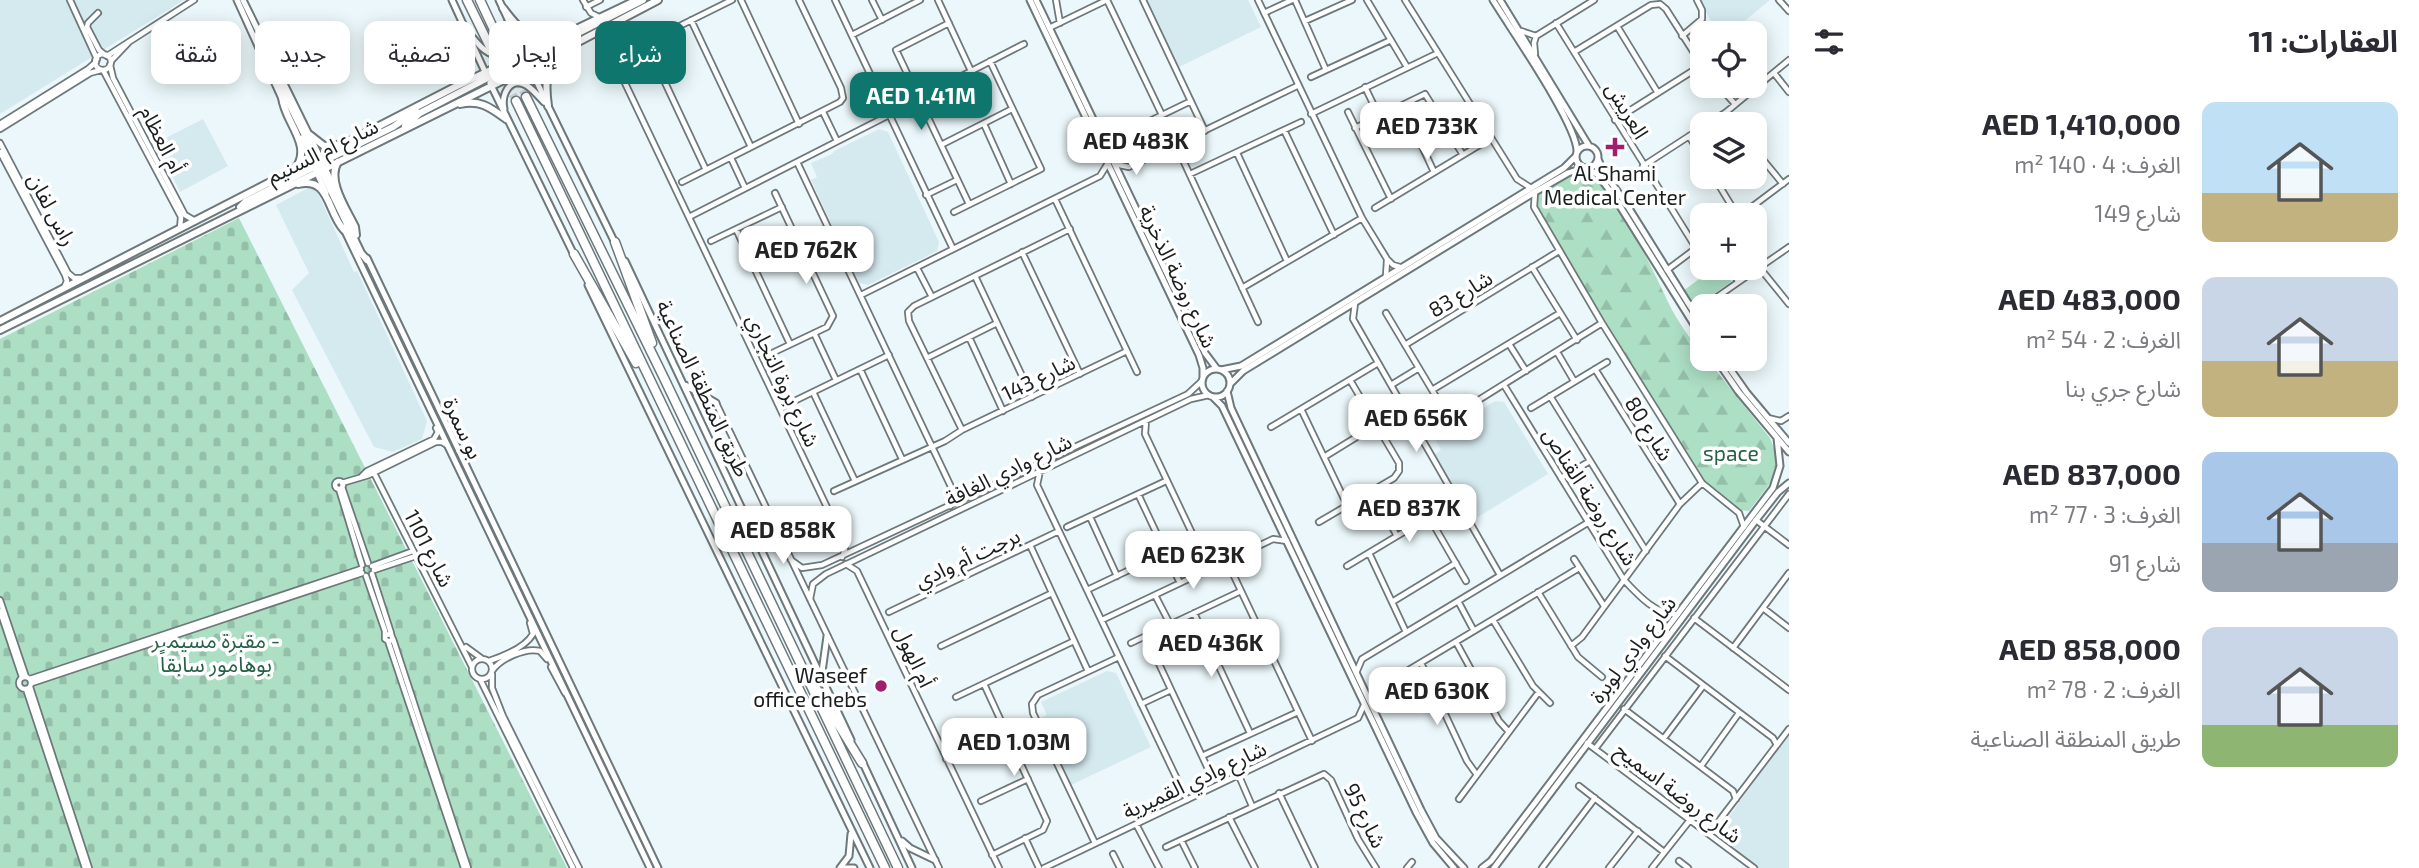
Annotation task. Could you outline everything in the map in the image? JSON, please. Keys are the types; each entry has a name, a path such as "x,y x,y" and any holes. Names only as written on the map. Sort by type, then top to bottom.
{"highway":[{"path":"467,0 489,45"},
{"path":"480,0 490,21"},
{"name":"طريق المنطقة الصناعية","path":"526,97 663,376 898,868"},
{"path":"516,101 885,868"},
{"path":"615,242 663,376"},
{"path":"574,254 631,354 646,373"},
{"path":"800,664 862,763"}],"main road":[{"name":"شارع ام السنيم","path":"581,26 637,0"},
{"path":"581,32 643,0"},
{"name":"شارع ام السنيم","path":"618,21 659,0"},
{"path":"503,8 513,21"},
{"name":"شارع ام السنيم","path":"581,40 595,33"},
{"path":"400,131 420,114 488,78"},
{"name":"شارع ام السنيم","path":"0,330 286,187 367,133 438,95 454,87 488,78"},
{"name":"شارع ام السنيم","path":"0,321 294,170 349,155 400,131 444,108 488,78"},
{"path":"279,84 361,253 367,260"},
{"path":"454,87 457,84"},
{"path":"545,84 548,106"},
{"path":"234,213 245,202 393,127 438,95"},
{"path":"282,97 282,106 302,149 301,161 294,170"},
{"path":"444,108 477,102 489,106 506,119"},
{"path":"310,135 327,147 367,133"},
{"path":"349,155 338,163 333,174 356,235"},
{"path":"286,187 308,182 318,185 344,230"}],"street":[{"path":"70,0 96,60"},
{"path":"7,122 88,69 96,60 194,0"},
{"name":"بو سمرة","path":"237,0 255,38"},
{"name":"بو سمرة","path":"243,0 310,135 318,164 344,230 651,868"},
{"path":"452,0 462,21"},
{"name":"طريق المنطقة الصناعية","path":"499,0 509,21"},
{"path":"583,0 587,9 600,17"},
{"path":"584,25 587,9 600,0"},
{"path":"686,22 732,0"},
{"path":"741,0 799,124"},
{"path":"682,182 840,102 843,94 799,0"},
{"path":"835,0 953,249"},
{"path":"872,0 882,20"},
{"path":"852,35 920,0"},
{"path":"938,0 971,71"},
{"name":"شارع روضة الذخرية","path":"1030,0 1199,355 1203,368 1202,379"},
{"name":"شارع روضة الذخرية","path":"1036,0 1205,353 1219,369"},
{"path":"1039,8 1041,0"},
{"path":"1056,0 1060,23"},
{"path":"1049,28 1107,0 1162,115"},
{"path":"1143,0 1205,131"},
{"path":"1258,0 1362,218 1387,259 1393,265 1401,267"},
{"path":"1264,13 1294,0 1326,70"},
{"path":"1305,21 1352,0"},
{"path":"1367,0 1408,67"},
{"path":"1405,0 1517,179 1533,190"},
{"path":"1493,0 1567,120 1577,142 1578,163 1598,175 1613,194 1690,318"},
{"path":"1500,0 1589,146 1595,150 1603,171 1690,308"},
{"path":"1536,57 1533,46 1536,36 1594,0"},
{"path":"1682,36 1702,19 1702,10 1696,0"},
{"path":"1779,0 1789,12"},
{"path":"1574,52 1651,5 1660,4 1666,9 1690,48"},
{"path":"475,40 485,52 494,56 502,54 510,39 503,8"},
{"path":"79,17 98,13 87,27 99,50 106,55"},
{"path":"691,20 751,148"},
{"path":"949,23 896,50 969,204"},
{"name":"العريش","path":"1556,23 1690,239"},
{"path":"1617,26 1658,93"},
{"path":"1518,29 1536,36"},
{"path":"588,37 595,37"},
{"path":"0,126 90,73 102,70 111,64 131,39"},
{"path":"1311,77 1391,40"},
{"path":"918,98 1024,44"},
{"path":"475,50 506,119 574,254 870,868"},
{"path":"1311,114 1438,53"},
{"name":"أم العظام","path":"106,55 111,64 113,78 181,217 180,229"},
{"name":"أم العظام","path":"96,60 137,127 185,215 196,221"},
{"path":"1726,112 1789,60"},
{"path":"954,212 1041,169 990,61"},
{"path":"1615,120 1690,73"},
{"path":"1774,73 1789,92"},
{"name":"بو سمرة","path":"276,84 356,235 658,868"},
{"path":"506,119 504,94 515,84 527,86 548,106"},
{"name":"طريق المنطقة الصناعية","path":"537,84 633,275 680,380 912,868"},
{"name":"شارع بروة التجاري","path":"625,84 844,543"},
{"path":"666,84 706,170"},
{"path":"1124,182 1124,174 1129,167 1297,86"},
{"path":"1365,87 1379,116"},
{"path":"1355,128 1425,94 1463,155"},
{"path":"1730,98 1735,104"},
{"path":"1127,132 1191,102"},
{"path":"1403,105 1434,172"},
{"path":"941,145 1012,109"},
{"path":"823,112 837,141"},
{"path":"1348,112 1391,199"},
{"path":"688,217 889,115"},
{"path":"1190,174 1301,122"},
{"path":"984,124 1011,184"},
{"path":"1284,130 1334,235"},
{"path":"1643,166 1689,136"},
{"path":"1375,208 1491,138"},
{"name":"راس لفان","path":"0,143 68,273 74,278 86,278"},
{"path":"1176,145 1258,322"},
{"path":"1211,396 1221,396 1243,371 1518,200 1564,168 1582,147 1589,146"},
{"name":"راس لفان","path":"0,152 65,275 67,281 64,289"},
{"path":"1237,153 1287,261"},
{"path":"731,158 745,188"},
{"path":"1533,190 1568,173 1594,166 1598,159"},
{"path":"797,162 953,491 950,506"},
{"path":"861,295 1100,176 1108,163"},
{"path":"1115,164 1129,167"},
{"path":"1767,165 1783,184"},
{"path":"1100,176 1115,179"},
{"path":"1517,179 1518,200"},
{"path":"1756,203 1789,179"},
{"path":"926,195 957,180"},
{"path":"1533,190 1534,207 1559,251 1702,483 1739,513 1744,527"},
{"path":"768,355 830,324 833,316 775,192"},
{"path":"1055,199 1137,372"},
{"path":"1518,200 1534,207"},
{"path":"1454,868 1424,828 1222,406 1203,389 1202,379 1209,371 1241,366 1401,267 1518,200"},
{"path":"711,241 782,207"},
{"path":"1242,288 1362,218"},
{"path":"736,229 790,344"},
{"path":"962,430 908,316 910,309 1070,229"},
{"path":"808,261 838,246"},
{"path":"1767,262 1789,247"},
{"name":"شارع 83","path":"1405,345 1559,251"},
{"path":"1022,253 1080,374"},
{"path":"1667,270 1690,253"},
{"path":"1386,276 1387,259"},
{"path":"1532,267 1577,340"},
{"path":"917,268 932,298"},
{"path":"975,276 1032,397"},
{"path":"1767,277 1789,304"},
{"path":"1721,294 1738,281"},
{"path":"1355,303 1353,319 1500,575"},
{"path":"1338,313 1353,319"},
{"path":"1386,313 1441,405"},
{"path":"1432,390 1560,313"},
{"path":"927,358 997,323"},
{"path":"1421,436 1602,323"},
{"path":"814,333 836,380"},
{"path":"969,337 1003,411"},
{"path":"1509,344 1526,371"},
{"name":"شارع 143","path":"834,491 1127,351"},
{"path":"1557,352 1574,382"},
{"path":"780,408 890,355"},
{"path":"1531,408 1607,362"},
{"path":"1271,427 1378,363"},
{"path":"1391,385 1419,368"},
{"path":"860,369 902,459"},
{"path":"1219,369 1228,375 1231,408 1429,826 1447,852 1464,868"},
{"name":"شارع 80","path":"1595,369 1680,504"},
{"path":"1724,371 1738,391 1780,437 1789,443"},
{"path":"1732,371 1768,418 1789,452"},
{"name":"شارع وادي الغافة","path":"818,567 1188,394 1202,379"},
{"path":"680,380 689,389 716,404"},
{"path":"1319,522 1394,478 1399,471 1399,463 1350,380"},
{"name":"شارع روضة القناص","path":"1504,385 1625,580 1634,591 1663,613"},
{"path":"813,392 855,481"},
{"name":"شارع وادي الغافة","path":"822,576 1191,399 1211,396"},
{"path":"1550,396 1646,551"},
{"path":"373,471 434,439 437,430 427,401"},
{"name":"طريق المنطقة الصناعية","path":"716,404 939,868"},
{"path":"1301,409 1347,505"},
{"path":"1787,417 1780,437 1779,472 1787,468"},
{"path":"1768,418 1776,421 1787,417"},
{"path":"1147,420 1145,434 1209,569"},
{"path":"1324,457 1376,425"},
{"path":"1130,428 1145,434"},
{"path":"448,446 436,442 341,486 466,868"},
{"path":"1561,478 1590,461"},
{"name":"شارع 1101","path":"373,471 472,667"},
{"path":"1037,485 1040,471"},
{"name":"شارع وادي لوبرة","path":"1482,868 1491,861 1744,527 1773,488 1779,472"},
{"path":"1023,478 1037,485 1187,800"},
{"path":"1067,527 1166,481"},
{"path":"1571,646 1582,637 1680,504 1702,483"},
{"name":"شارع وادي لوبرة","path":"1494,868 1756,520 1778,492 1789,483"},
{"path":"953,491 967,498"},
{"path":"1372,491 1397,536"},
{"path":"1138,494 1180,583"},
{"name":"شارع وادي لوبرة","path":"1595,749 1789,494"},
{"path":"1347,566 1457,500"},
{"path":"1739,513 1755,511"},
{"path":"1090,517 1117,576"},
{"path":"1429,517 1466,581"},
{"path":"1756,520 1789,545"},
{"path":"1356,674 1362,659 1588,522"},
{"path":"1273,539 1279,525"},
{"name":"برجت أم وادي","path":"889,612 1059,531"},
{"path":"1102,620 1273,539 1286,541"},
{"path":"844,543 858,549"},
{"path":"842,557 844,543"},
{"path":"1030,545 1088,671"},
{"path":"28,682 414,553"},
{"path":"1087,590 1165,553"},
{"path":"1369,553 1406,632"},
{"path":"787,556 799,566 818,567 816,573 822,576 812,588 811,603"},
{"path":"846,564 857,571 861,557"},
{"path":"1574,559 1604,606"},
{"path":"1392,602 1456,563"},
{"path":"1392,680 1579,568"},
{"name":"أم الهول","path":"857,571 999,868"},
{"path":"1733,648 1789,573"},
{"path":"1234,576 1312,741"},
{"path":"1131,643 1241,591"},
{"path":"1538,592 1578,657 1602,677"},
{"path":"941,646 1052,593"},
{"path":"1155,595 1170,624"},
{"path":"0,600 87,868"},
{"path":"1458,601 1474,631"},
{"path":"1763,608 1789,628"},
{"path":"527,609 533,630 530,639 489,661 476,661 472,667 474,676 487,678 502,662 529,650 540,650 568,697"},
{"path":"0,611 28,682"},
{"path":"1194,613 1250,733"},
{"path":"1663,613 1678,614"},
{"path":"1663,613 1667,628"},
{"path":"1694,618 1789,690"},
{"path":"1493,620 1538,693 1550,703"},
{"path":"824,682 821,664 827,636"},
{"path":"1146,636 1209,771"},
{"name":"شارع 1101","path":"457,639 482,659"},
{"path":"956,698 1074,641"},
{"path":"1456,642 1499,721 1509,732"},
{"path":"1348,656 1362,659"},
{"path":"1665,656 1773,738 1777,745"},
{"path":"1095,844 1033,713 1034,700 1038,695 1119,657"},
{"path":"489,661 492,688 503,716 579,868"},
{"path":"1421,663 1467,761 1477,775"},
{"path":"480,679 573,868"},
{"path":"984,684 1047,824 1043,830 992,855"},
{"path":"1664,738 1703,686"},
{"path":"1141,704 1171,690"},
{"path":"1459,799 1538,693"},
{"path":"1364,704 1357,718 1372,722"},
{"path":"1624,709 1701,766 1733,792 1736,799"},
{"path":"1202,756 1298,712"},
{"path":"1701,766 1740,713"},
{"name":"شارع وادي القميرية","path":"1041,868 1357,718"},
{"path":"1709,834 1789,729"},
{"path":"946,759 1006,731"},
{"path":"1773,738 1781,740"},
{"path":"1017,754 1046,740"},
{"name":"شارع روضة اسميح","path":"1587,743 1753,867"},
{"name":"شارع 95","path":"1166,847 1320,774 1329,777 1358,839 1376,868"},
{"path":"1239,776 1252,806"},
{"path":"981,801 1028,779"},
{"path":"1579,786 1664,852"},
{"path":"1733,792 1741,792"},
{"path":"1279,793 1315,868"},
{"path":"1542,868 1595,798"},
{"path":"1229,817 1255,868"},
{"path":"1652,868 1690,820"},
{"path":"1136,824 1159,868"},
{"path":"840,868 850,850 850,827"},
{"path":"1609,868 1638,831"},
{"path":"897,836 910,848 935,860"},
{"path":"1025,838 1041,868"},
{"path":"1181,840 1195,868"},
{"path":"1113,854 1120,868"},
{"path":"1679,861 1688,868"},
{"name":"شارع 95","path":"1407,868 1412,862"},
{"path":"846,868 854,868"}],"shaded area":[{"path":"0,0 184,0 0,114"},
{"path":"1145,0 1248,0 1261,27 1177,68"},
{"path":"1699,0 1770,0 1745,21 1711,21"},
{"path":"203,119 228,166 180,192 156,143"},
{"path":"879,129 888,132 939,242 937,251 868,285 859,283 811,180 817,177 811,163"},
{"path":"310,187 316,189 354,272 357,271 427,421 422,439 393,452 374,447 292,290 309,273 276,205"},
{"path":"1495,401 1504,402 1548,474 1473,520 1435,454 1441,450 1434,437"},
{"path":"1107,671 1116,673 1151,747 1071,785 1041,718 1047,715 1041,702"},
{"path":"1789,733 1789,868 1755,868 1723,844 1727,838 1718,832"}],"green space":[{"name":"space","path":"1579,171 1591,176 1604,189 1630,228 1673,311 1690,338 1690,371 1717,371 1770,438 1776,465 1772,481 1749,511 1738,510 1701,480 1535,206 1537,194 1569,174"},
{"name":"مقبرة مسيمير - بوهامور سابقاً","path":"239,218 567,868 0,868 0,339"},
{"path":"1698,280 1731,280 1713,294 1690,294 1690,301 1683,291"}],"tunnel":[{"path":"508,84 516,101"},
{"path":"520,84 526,97"}],"place":[{"name":"Al Shami Medical Center","path":"1615,147"},
{"name":"Waseef office chebs","path":"881,686"}]}
